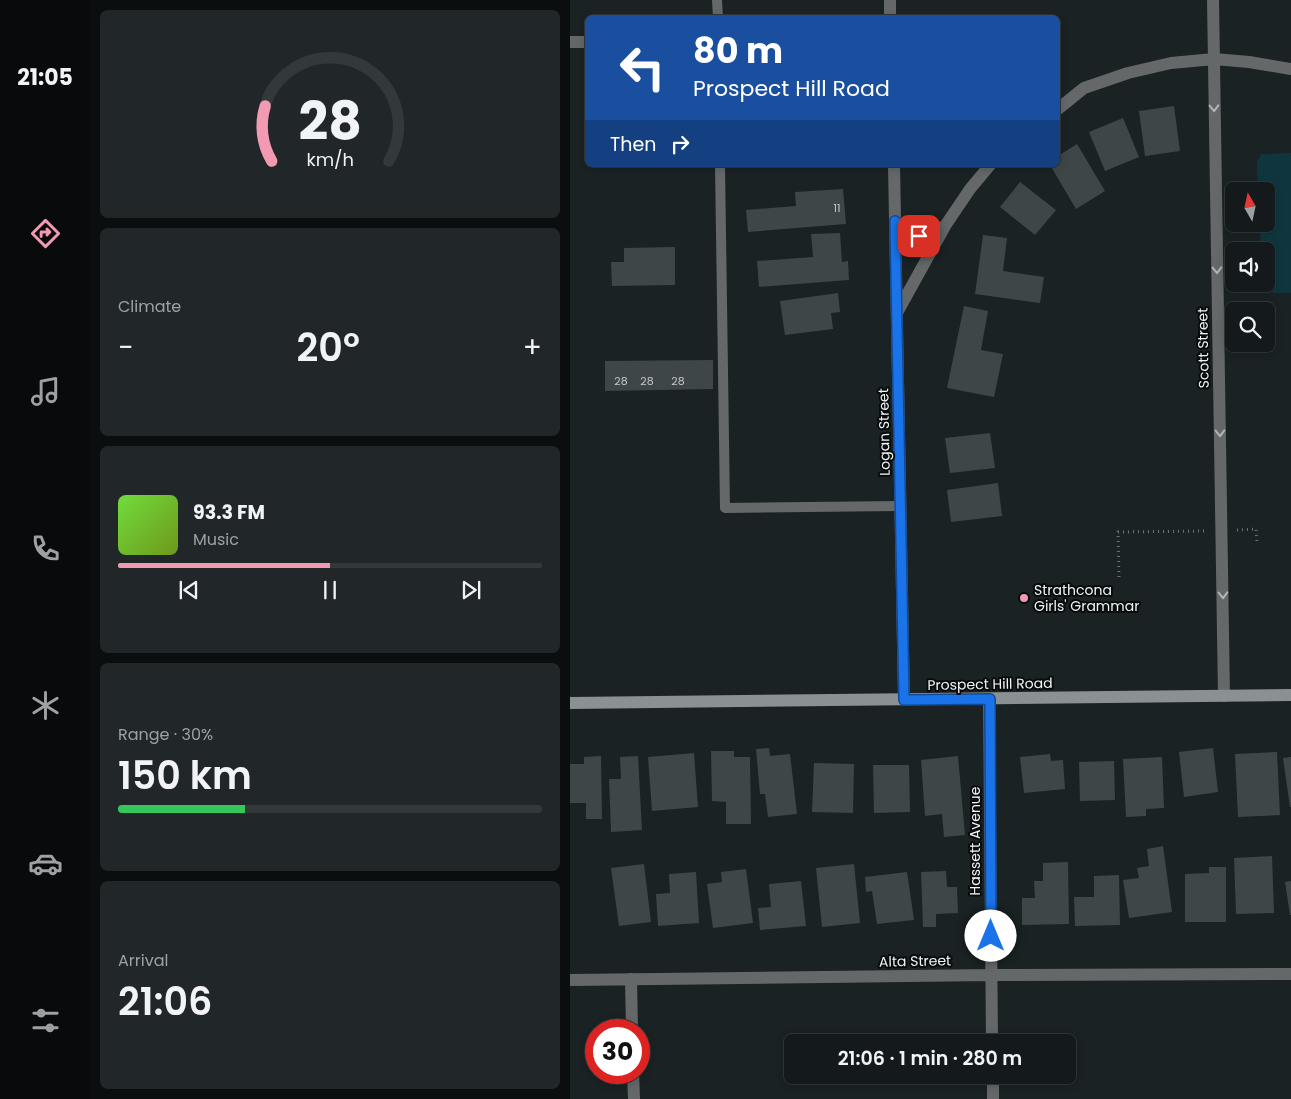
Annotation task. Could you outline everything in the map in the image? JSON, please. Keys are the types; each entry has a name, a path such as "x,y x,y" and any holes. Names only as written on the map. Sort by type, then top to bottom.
{"street":[{"path":"890,0 890,15"},
{"name":"Scott Street","path":"1213,0 1224,696"},
{"path":"570,42 585,42"},
{"path":"1060,108 1084,88 1128,73 1171,63 1214,59 1249,62 1291,69"},
{"name":"Logan Street","path":"894,167 904,700"},
{"path":"897,314 945,226 970,189 988,167"},
{"path":"895,221 919,236 945,226"},
{"name":"Prospect Hill Road","path":"570,703 1291,695"},
{"name":"Hassett Avenue","path":"990,699 992,1034"},
{"name":"Alta Street","path":"570,980 1291,974"},
{"path":"631,979 632,1019"},
{"path":"634,1084 634,1099"},
{"path":"992,1084 993,1099"}],"lane":[{"path":"717,0 718,15"},
{"path":"720,167 725,508 900,506"}],"path":[{"path":"1119,577 1118,532 1256,530 1257,542"}],"shaded area":[{"path":"1291,153 1291,293 1272,292 1275,292 1275,242 1261,242 1260,232 1275,232 1275,182 1258,182 1257,162 1261,154"}],"building":[{"path":"1174,106 1180,151 1145,156 1139,111"},
{"path":"1123,118 1139,157 1105,171 1089,132"},
{"path":"1077,144 1105,191 1076,209 1051,167 1060,167 1060,155"},
{"path":"1020,182 1056,210 1035,235 1000,207"},
{"path":"843,189 846,224 748,232 746,210 796,206 795,192"},
{"path":"840,233 842,262 848,261 849,280 759,287 757,261 813,257 811,234"},
{"path":"983,235 1007,238 1003,271 1044,277 1040,303 975,294"},
{"path":"675,247 675,285 612,286 611,262 624,262 624,248"},
{"path":"838,293 840,312 831,313 833,329 785,335 780,301"},
{"path":"964,306 988,311 981,350 1003,354 994,397 947,388"},
{"path":"713,360 713,389 605,391 605,361"},
{"path":"990,433 995,468 950,473 945,438"},
{"path":"998,483 1002,516 951,522 947,490"},
{"path":"769,748 770,756 790,754 797,814 768,817 765,794 760,794 756,749"},
{"path":"1213,748 1218,792 1184,797 1179,752"},
{"path":"711,751 734,751 734,757 750,757 751,824 726,824 726,802 712,801"},
{"path":"1277,752 1280,815 1238,817 1235,754"},
{"path":"694,753 698,807 652,811 648,757"},
{"path":"1050,754 1051,761 1063,760 1065,789 1024,793 1020,757"},
{"path":"601,756 602,819 586,819 586,803 570,803 570,764 584,764 584,757"},
{"path":"638,756 642,830 611,832 609,779 621,779 620,757"},
{"path":"958,756 965,835 944,837 942,814 925,816 921,760"},
{"path":"1162,757 1164,808 1146,809 1146,816 1126,817 1123,759"},
{"path":"1291,757 1291,807 1290,807 1283,758"},
{"path":"1114,761 1115,800 1080,801 1079,762"},
{"path":"814,763 854,764 853,813 812,812"},
{"path":"873,765 909,765 910,812 874,813"},
{"path":"1163,846 1172,912 1129,918 1123,880 1139,878 1137,868 1149,866 1147,849"},
{"path":"1272,856 1274,913 1236,914 1234,858"},
{"path":"1068,862 1069,924 1022,925 1022,898 1035,898 1034,881 1043,881 1043,863"},
{"path":"644,864 651,922 619,926 611,868"},
{"path":"854,864 860,923 822,927 816,868"},
{"path":"1209,867 1226,867 1226,922 1185,922 1185,874 1209,873"},
{"path":"746,869 753,923 713,928 707,884 722,882 721,872"},
{"path":"946,871 947,887 957,887 958,913 936,914 936,927 923,927 921,872"},
{"path":"696,872 699,923 658,926 656,894 670,893 669,874"},
{"path":"907,872 914,920 877,924 872,891 866,892 865,877"},
{"path":"1119,875 1120,925 1075,926 1074,897 1094,897 1094,876"},
{"path":"801,881 806,926 760,930 758,908 771,907 769,884"},
{"path":"1291,881 1291,915 1290,915 1285,882"}],"place":[{"name":"Strathcona Girls' Grammar","path":"1024,598"}],"route":[{"path":"919,236 895,221 904,700 990,699 991,936"}]}
